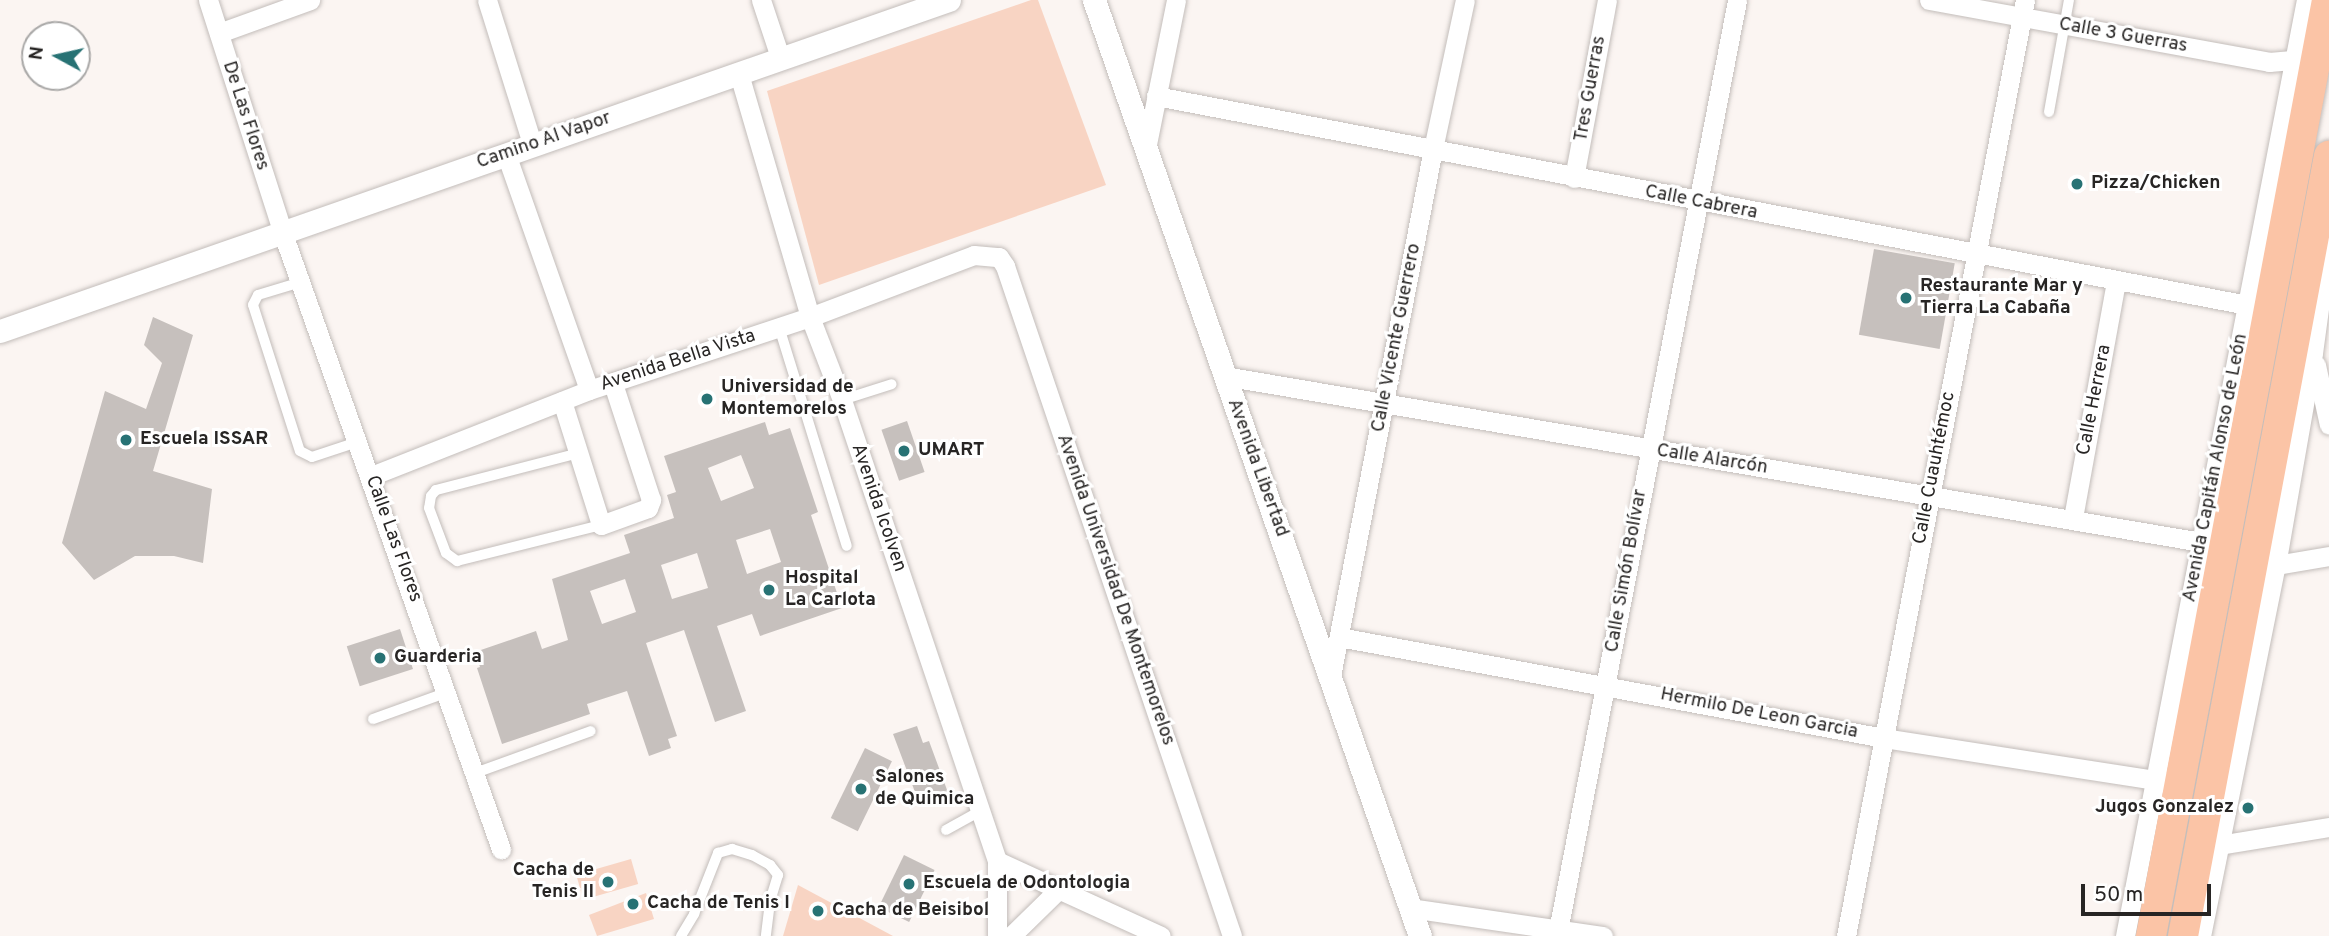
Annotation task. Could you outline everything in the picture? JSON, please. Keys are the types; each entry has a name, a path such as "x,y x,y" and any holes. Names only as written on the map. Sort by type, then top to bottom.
{"main road":[{"name":"Avenida Capitán Alonso de León","path":"2151,936 2157,905 2168,782 2187,748 2313,57 2328,0"},
{"path":"2183,936 2209,847 2211,794 2329,156"},
{"path":"2187,748 2200,753 2206,763 2211,794"},
{"path":"2157,905 2157,936"}],"street":[{"name":"De Las Flores","path":"208,0 282,231"},
{"path":"219,33 310,0"},
{"path":"487,0 532,144"},
{"path":"761,0 781,60"},
{"name":"Camino Al Vapor","path":"0,331 949,0"},
{"name":"Avenida Libertad","path":"1094,0 1420,936"},
{"path":"1146,149 1176,0"},
{"name":"Calle Vicente Guerrero","path":"1331,676 1433,149 1465,0"},
{"name":"Tres Guerras","path":"1574,178 1607,0"},
{"name":"Calle Simón Bolívar","path":"1558,933 1737,0"},
{"name":"Calle 3 Guerras","path":"1929,0 2023,9 2065,26 2269,62 2313,57"},
{"name":"Avenida Capitán Alonso de León","path":"2125,936 2168,782 2201,542 2247,306 2313,57 2306,0"},
{"name":"Calle Cuauhtémoc","path":"1846,936 2023,9"},
{"name":"Avenida Icolven","path":"739,74 810,317 842,400 997,861 997,936"},
{"name":"Calle Cabrera","path":"1156,96 1698,203 1976,253 2247,306"},
{"path":"506,154 589,390"},
{"path":"2201,936 2209,847 2276,565 2325,305 2326,241 2318,209"},
{"name":"Calle Las Flores","path":"282,231 448,692 500,849"},
{"name":"Avenida Bella Vista","path":"371,476 589,390 810,317 974,254 988,254"},
{"name":"Avenida Universidad De Montemorelos","path":"988,254 999,257 1005,266 1232,936"},
{"name":"Calle Herrera","path":"2073,518 2116,282"},
{"path":"2314,353 2329,425"},
{"name":"Calle Alarcón","path":"1224,376 1650,450 2073,518 2201,542"},
{"path":"562,401 601,525 648,508 652,500 613,384"},
{"path":"2276,565 2329,556"},
{"name":"Hermilo De Leon Garcia","path":"1339,637 1884,737 2168,782"},
{"path":"2209,847 2329,827"},
{"path":"997,861 1057,891 1161,936"},
{"path":"1011,936 1057,891"},
{"path":"1409,908 1558,933 1603,936"}],"lane":[{"path":"2049,112 2069,0"},
{"path":"301,282 258,295 253,305 300,451 312,457 357,442"},
{"path":"779,327 847,546"},
{"path":"842,400 892,384"},
{"path":"579,453 436,490 431,496 429,508 446,553 457,561 601,525"},
{"path":"373,719 448,692"},
{"path":"475,773 591,731"},
{"path":"946,830 980,811"},
{"path":"681,936 694,914 711,863 722,849 752,855 770,865 778,875 770,902 766,936"}],"shaded area":[{"path":"1031,0 1038,0 1106,185 819,285 767,91"},
{"name":"Cacha de Tenis II","path":"631,859 638,884 583,900 576,875"},
{"name":"Cacha de Beisibol","path":"798,885 893,936 783,936"},
{"name":"Cacha de Tenis I","path":"646,893 654,919 597,936 589,915"}],"building":[{"name":"Restaurante Mar y Tierra La Cabaña","path":"1874,249 1955,263 1940,349 1859,335"},
{"name":"Escuela ISSAR","path":"153,317 193,335 153,471 212,489 203,563 174,556 135,556 94,580 62,543 105,391 146,409 162,363 144,345"},
{"name":"UMART","path":"907,421 925,472 899,481 881,430"},
{"name":"Hospital La Carlota","path":"765,422 769,435 790,428 818,512 811,515 842,608 760,636 752,614 717,626 746,711 715,722 684,630 646,643 677,736 668,739 671,748 649,756 627,691 587,704 590,714 502,744 477,668 480,667 475,652 536,631 542,649 568,640 552,579 630,553 624,535 674,518 667,495 676,492 664,456","holes":["741,455 754,488 721,501 708,468","770,529 781,562 747,574 736,540","697,553 708,588 672,599 661,565","625,579 636,612 602,624 590,591"]},
{"name":"Guarderia","path":"400,629 413,669 360,686 347,646"},
{"path":"917,726 923,743 929,741 950,798 935,804 931,795 918,800 893,734"},
{"name":"Salones de Quimica","path":"865,748 892,761 858,831 831,818"},
{"name":"Escuela de Odontologia","path":"904,855 935,870 909,922 879,907"}],"place":[{"name":"Pizza/Chicken","path":"2077,184"},
{"name":"Restaurante Mar y Tierra La Cabaña","path":"1906,298"},
{"name":"Universidad de Montemorelos","path":"707,399"},
{"name":"Escuela ISSAR","path":"126,440"},
{"name":"UMART","path":"904,451"},
{"name":"Hospital La Carlota","path":"769,590"},
{"name":"Guarderia","path":"380,658"},
{"name":"Salones de Quimica","path":"861,789"},
{"name":"Jugos Gonzalez","path":"2248,808"},
{"name":"Cacha de Tenis II","path":"608,882"},
{"name":"Escuela de Odontologia","path":"909,884"},
{"name":"Cacha de Tenis I","path":"633,904"},
{"name":"Cacha de Beisibol","path":"818,911"}]}
